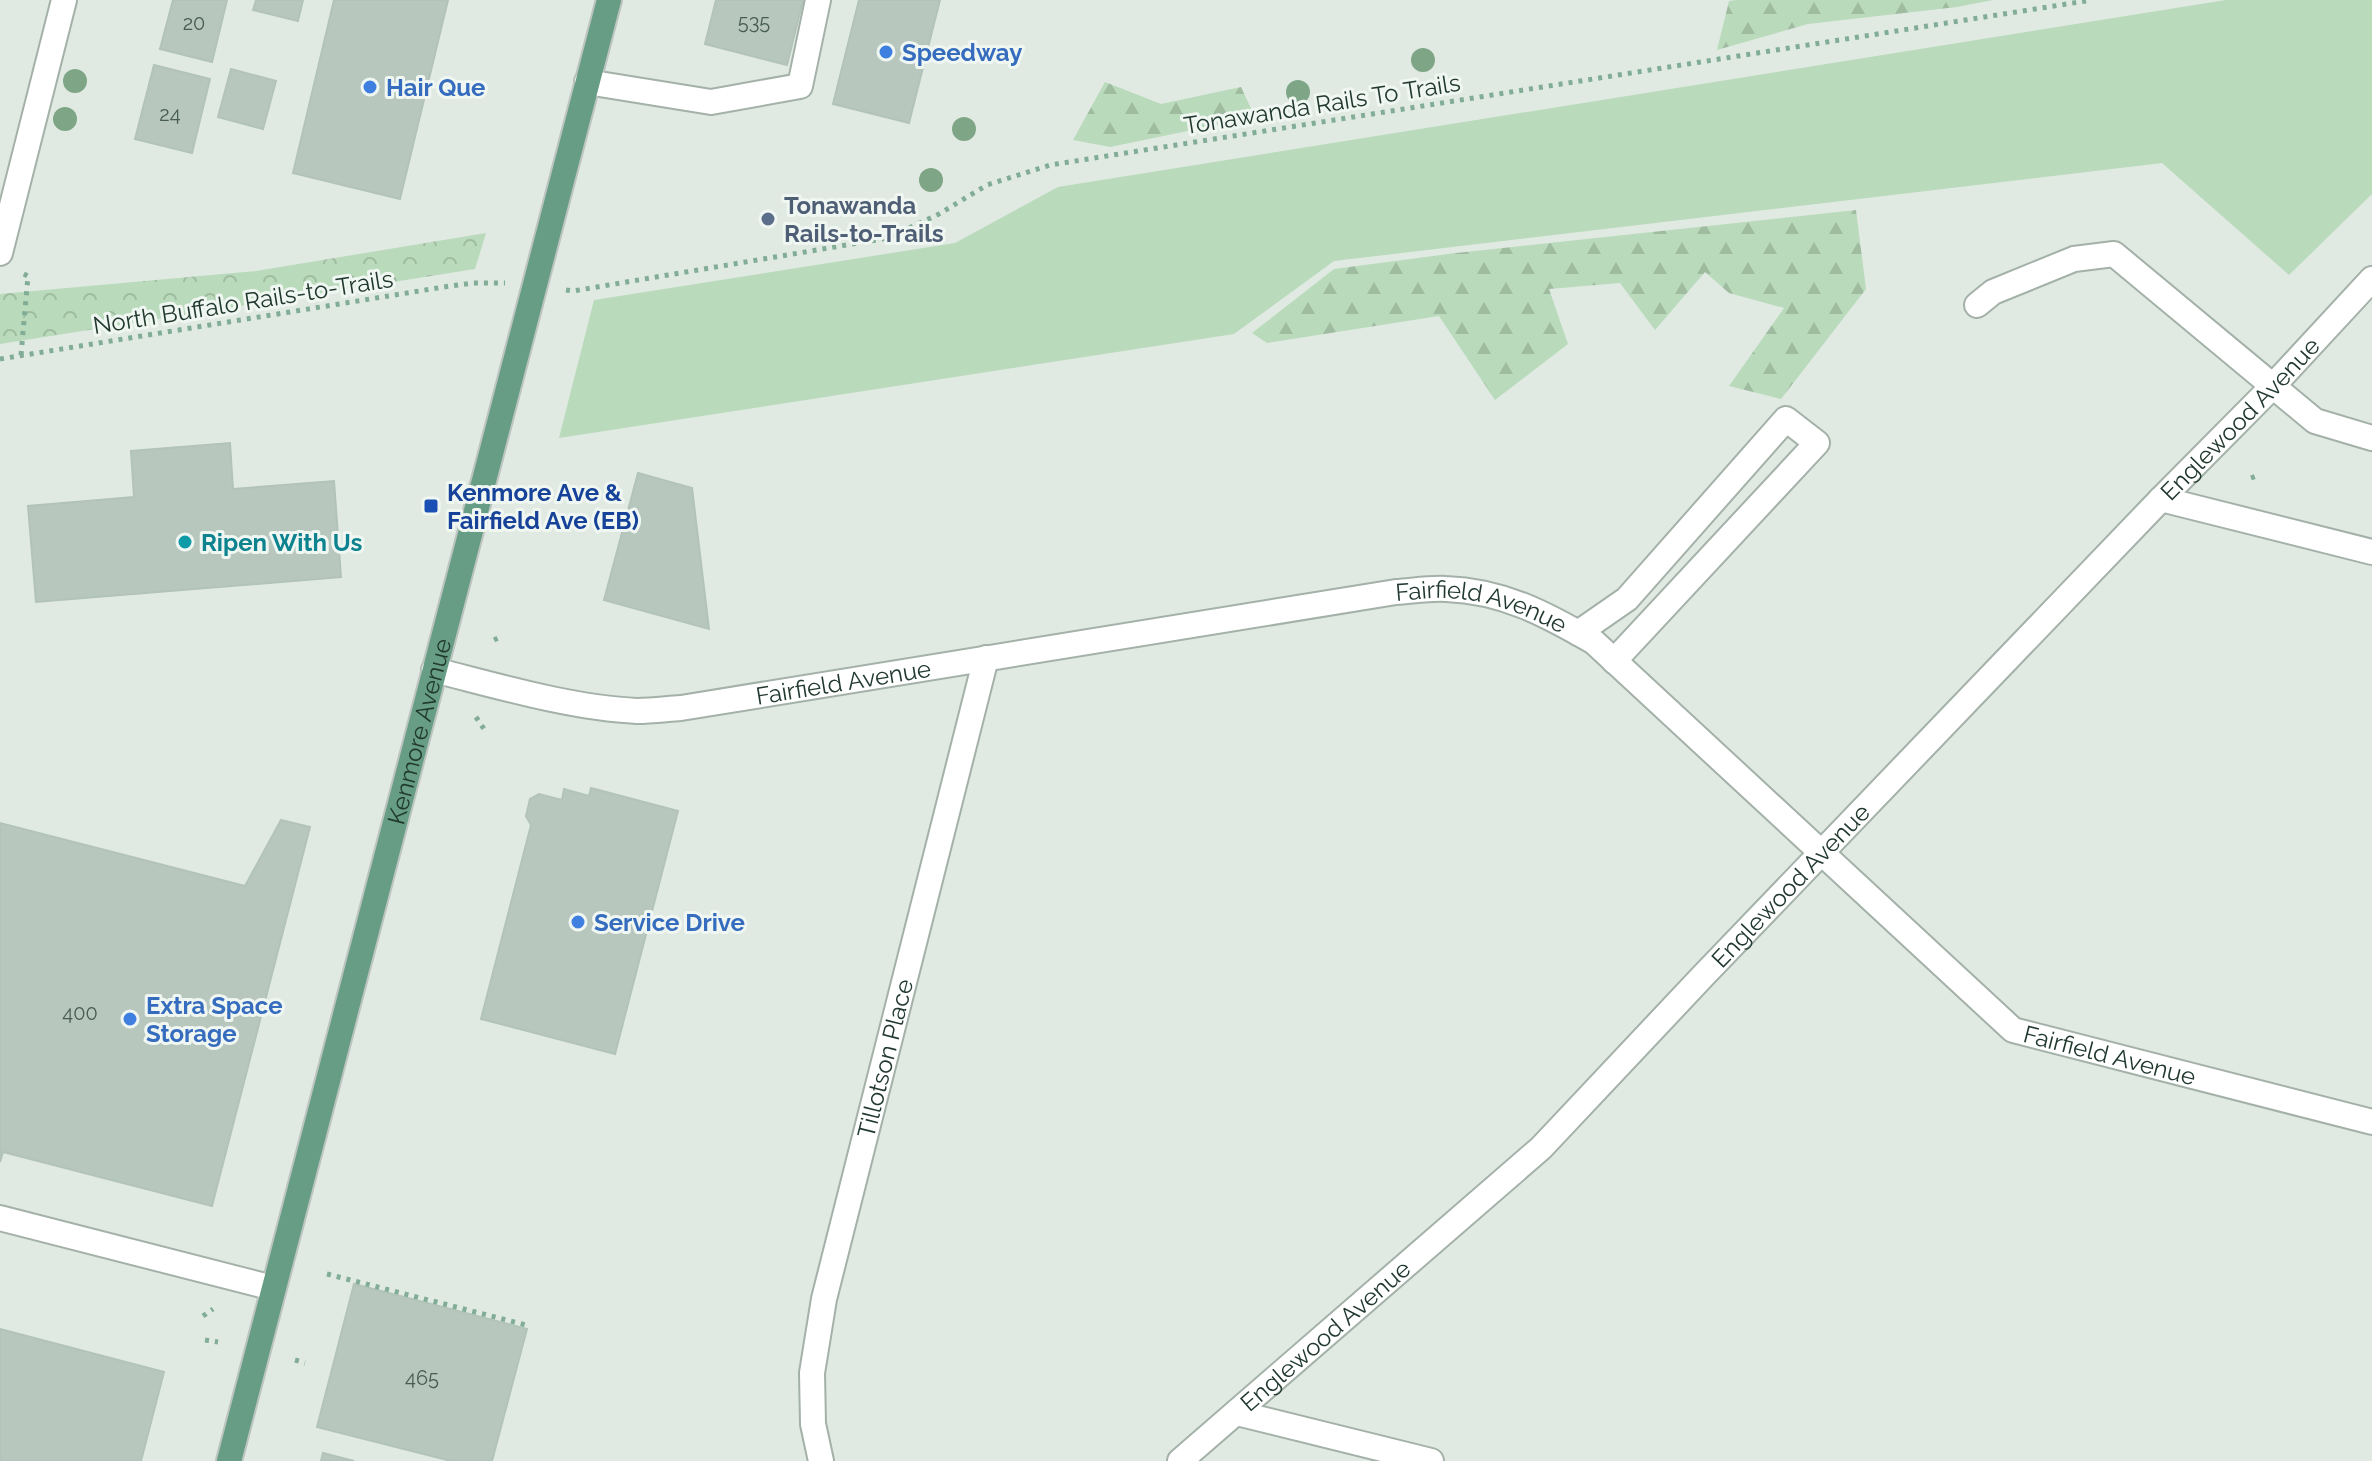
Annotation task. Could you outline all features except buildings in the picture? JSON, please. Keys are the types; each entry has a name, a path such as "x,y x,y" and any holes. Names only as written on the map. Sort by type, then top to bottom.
{"main road":[{"name":"Kenmore Avenue","path":"229,1461 609,0"}],"street":[{"path":"0,253 64,0"},
{"path":"587,82 711,102 800,86 818,0"},
{"path":"1977,305 1993,292 2074,259 2114,254 2315,421 2372,438"},
{"name":"Englewood Avenue","path":"1180,1461 1541,1148 2161,499 2368,292"},
{"path":"1578,633 1627,599 1786,419 1817,443 1614,661"},
{"path":"2161,499 2372,552"},
{"name":"Fairfield Avenue","path":"434,670 599,707 640,711 681,708 1396,592 1446,589 1497,596 1547,615 1594,642 2013,1030 2372,1122"},
{"name":"Tillotson Place","path":"821,1461 813,1424 812,1373 824,1299 986,658"},
{"path":"0,1218 273,1288"},
{"path":"1237,1413 1431,1461"}],"path":[{"name":"Tonawanda Rails To Trails","path":"573,291 888,238 939,214 987,185 1050,165 2092,0"},
{"path":"21,355 28,276 22,273"},
{"name":"North Buffalo Rails-to-Trails","path":"0,359 450,286 492,282"},
{"path":"2251,478 2259,475"},
{"path":"494,640 502,636"},
{"path":"476,717 484,729"},
{"path":"327,1274 530,1326"},
{"path":"203,1316 213,1309"},
{"path":"205,1340 218,1342"},
{"path":"295,1360 305,1363"}],"green space":[{"path":"1993,0 1808,24 1717,50 1729,1"},
{"path":"2226,0 2372,0 2372,194 2289,275 2162,163 1334,261 1234,334 559,438 594,300 955,243 1058,187"},
{"path":"1105,82 1161,104 1241,87 1255,117 1110,147 1073,140"},
{"path":"1856,210 1866,289 1781,399 1729,386 1784,308 1729,293 1705,272 1655,330 1620,283 1549,289 1568,344 1495,400 1439,316 1267,343 1252,333 1334,269"},
{"path":"486,233 475,269 0,344 0,294 256,271"}],"place":[{"name":"Speedway","path":"886,52"},
{"name":"Hair Que","path":"370,87"},
{"name":"Tonawanda Rails-to-Trails","path":"768,219"},
{"name":"Kenmore Ave & Fairfield Ave (EB)","path":"431,506"},
{"name":"Ripen With Us","path":"185,542"},
{"name":"Service Drive","path":"578,922"},
{"name":"Extra Space Storage","path":"130,1019"}]}
